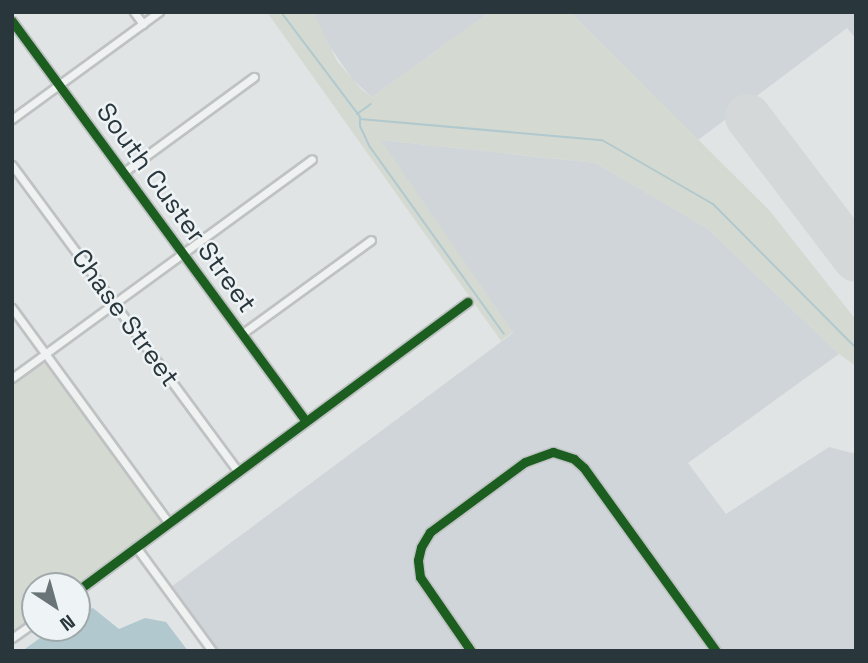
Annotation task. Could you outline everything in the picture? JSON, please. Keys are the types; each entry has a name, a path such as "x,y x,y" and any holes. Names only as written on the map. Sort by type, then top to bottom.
{"street":[{"path":"134,12 143,24"},
{"path":"12,120 159,12"},
{"name":"South Custer Street","path":"12,21 306,421"},
{"path":"124,172 254,77"},
{"path":"12,378 312,159"},
{"name":"Chase Street","path":"12,164 238,471"},
{"path":"243,333 372,240"},
{"path":"91,581 468,302"},
{"path":"12,308 169,523"},
{"path":"471,651 422,581 418,560 430,532 525,462 537,455 556,452 573,458 584,468 716,651"},
{"path":"136,547 212,651"}],"shaded area":[{"path":"267,12 313,12 337,61 361,89 372,97 490,12 570,12 770,211 856,320 856,366 839,354 708,229 596,163 381,140 513,332 501,341"},
{"path":"313,12 490,12 372,97 353,80 326,41"},
{"path":"570,12 856,12 856,39 847,28 698,140"},
{"path":"380,140 596,163 708,229 839,354 688,463 726,514 829,447 856,454 856,651 212,651 167,590 513,333"},
{"path":"46,354 169,523 91,580 91,572 21,572 21,632 12,638 12,378"}],"water":[{"path":"91,608 119,629 145,618 166,622 188,651 22,651 35,642 91,642"}],"waterway":[{"path":"281,12 360,117 360,126 370,147 504,334"},
{"path":"357,114 371,104"},
{"path":"360,119 602,140 713,204 856,348"}],"runway":[{"path":"748,117 856,259"}],"cycle path":[{"path":"12,21 306,421"},
{"path":"91,581 468,302"},
{"path":"471,651 420,577 418,560 421,547 430,532 525,462 553,452 574,459 584,468 716,651"}]}
